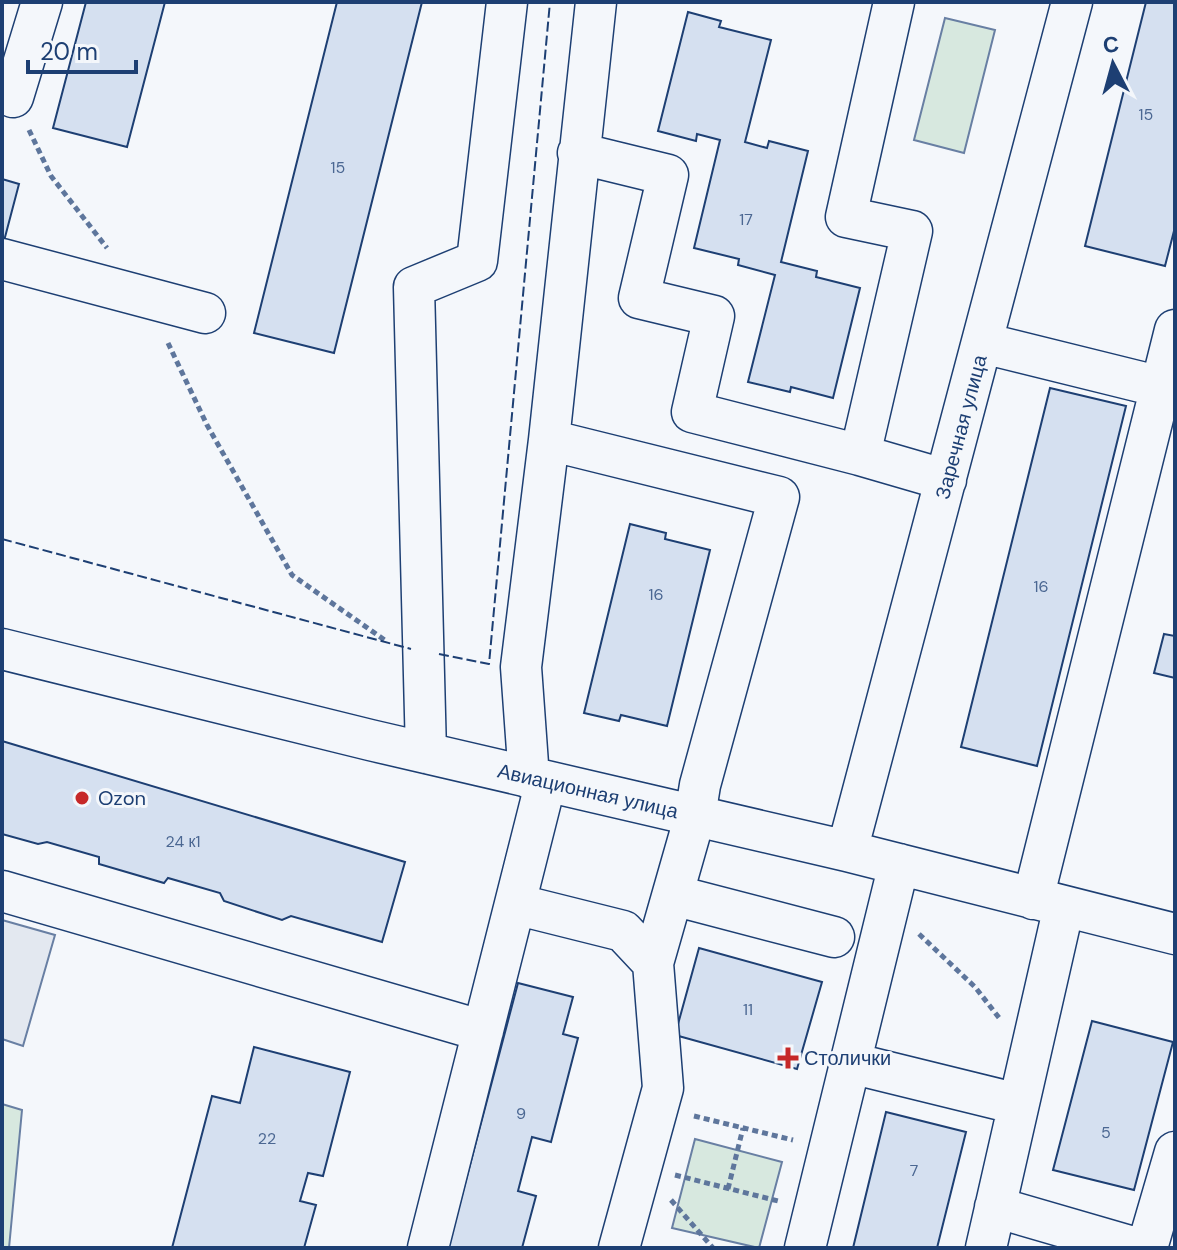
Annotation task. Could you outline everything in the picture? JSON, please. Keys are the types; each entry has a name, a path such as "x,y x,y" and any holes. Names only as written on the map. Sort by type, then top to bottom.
{"street":[{"path":"13,97 42,2"},
{"path":"426,753 414,287 477,261 507,2"},
{"path":"428,1248 515,904 538,780 521,667 596,2"},
{"name":"Заречная улица","path":"847,851 1072,2"},
{"path":"860,455 912,231 846,217 883,4"},
{"path":"578,153 668,175 639,298 714,316 692,412 946,480"},
{"path":"2,259 205,313"},
{"path":"986,1248 1029,1056 1048,902 1175,330"},
{"path":"983,343 1161,387"},
{"path":"619,1248 663,1088 653,963 796,439"},
{"path":"549,440 779,497"},
{"name":"Авиационная улица","path":"2,649 538,780 847,851 1175,934"},
{"path":"805,1248 899,864"},
{"path":"2,891 483,1031"},
{"path":"673,895 834,937"},
{"path":"515,904 623,931 653,963"},
{"path":"851,1063 1018,1104"},
{"path":"1147,1248 1175,1152"},
{"path":"995,1207 1136,1248"}],"path":[{"path":"13,97 51,176 109,249"},
{"path":"148,299 207,425 292,575 393,645"},
{"path":"889,907 975,987 1029,1056"},
{"path":"658,1107 829,1149"},
{"path":"728,1189 743,1128"},
{"path":"641,1167 814,1209"},
{"path":"641,1167 713,1248"}],"shaded area":[{"path":"945,18 995,30 964,153 914,140"},
{"path":"2,920 55,935 23,1046 2,1039"},
{"path":"2,1104 22,1110 9,1248 2,1248"},
{"path":"695,1139 782,1162 759,1248 672,1228"}],"building":[{"path":"86,2 165,2 127,147 53,128"},
{"path":"337,2 422,2 334,353 254,333"},
{"path":"1146,2 1175,2 1175,227 1165,266 1085,246"},
{"path":"688,12 721,21 719,27 771,40 745,142 767,148 769,141 808,151 781,262 817,271 816,277 860,288 833,398 791,387 790,392 748,382 775,275 738,265 739,259 694,248 720,140 697,134 696,141 658,131"},
{"path":"2,179 19,184 4,241 2,241"},
{"path":"1050,388 1126,406 1037,766 961,747"},
{"path":"630,524 666,533 665,539 710,550 667,726 621,715 619,721 584,713"},
{"path":"1164,634 1175,636 1175,678 1154,673"},
{"path":"2,741 405,862 382,942 291,916 282,920 224,901 220,893 168,878 164,883 99,864 99,857 47,842 38,844 2,834"},
{"path":"699,948 822,982 797,1069 675,1035"},
{"path":"518,983 573,997 563,1034 578,1038 551,1142 532,1137 518,1191 536,1196 522,1248 448,1248"},
{"path":"1092,1021 1173,1042 1134,1190 1053,1170"},
{"path":"254,1047 350,1072 323,1176 308,1173 300,1201 316,1205 304,1248 172,1248 212,1096 240,1103"},
{"path":"886,1112 966,1132 937,1248 853,1248"}],"fence":[{"path":"439,654 489,664 550,2"},
{"path":"2,539 411,649"}],"place":[{"name":"Ozon","path":"82,798"},
{"name":"Столички","path":"788,1058"}]}
